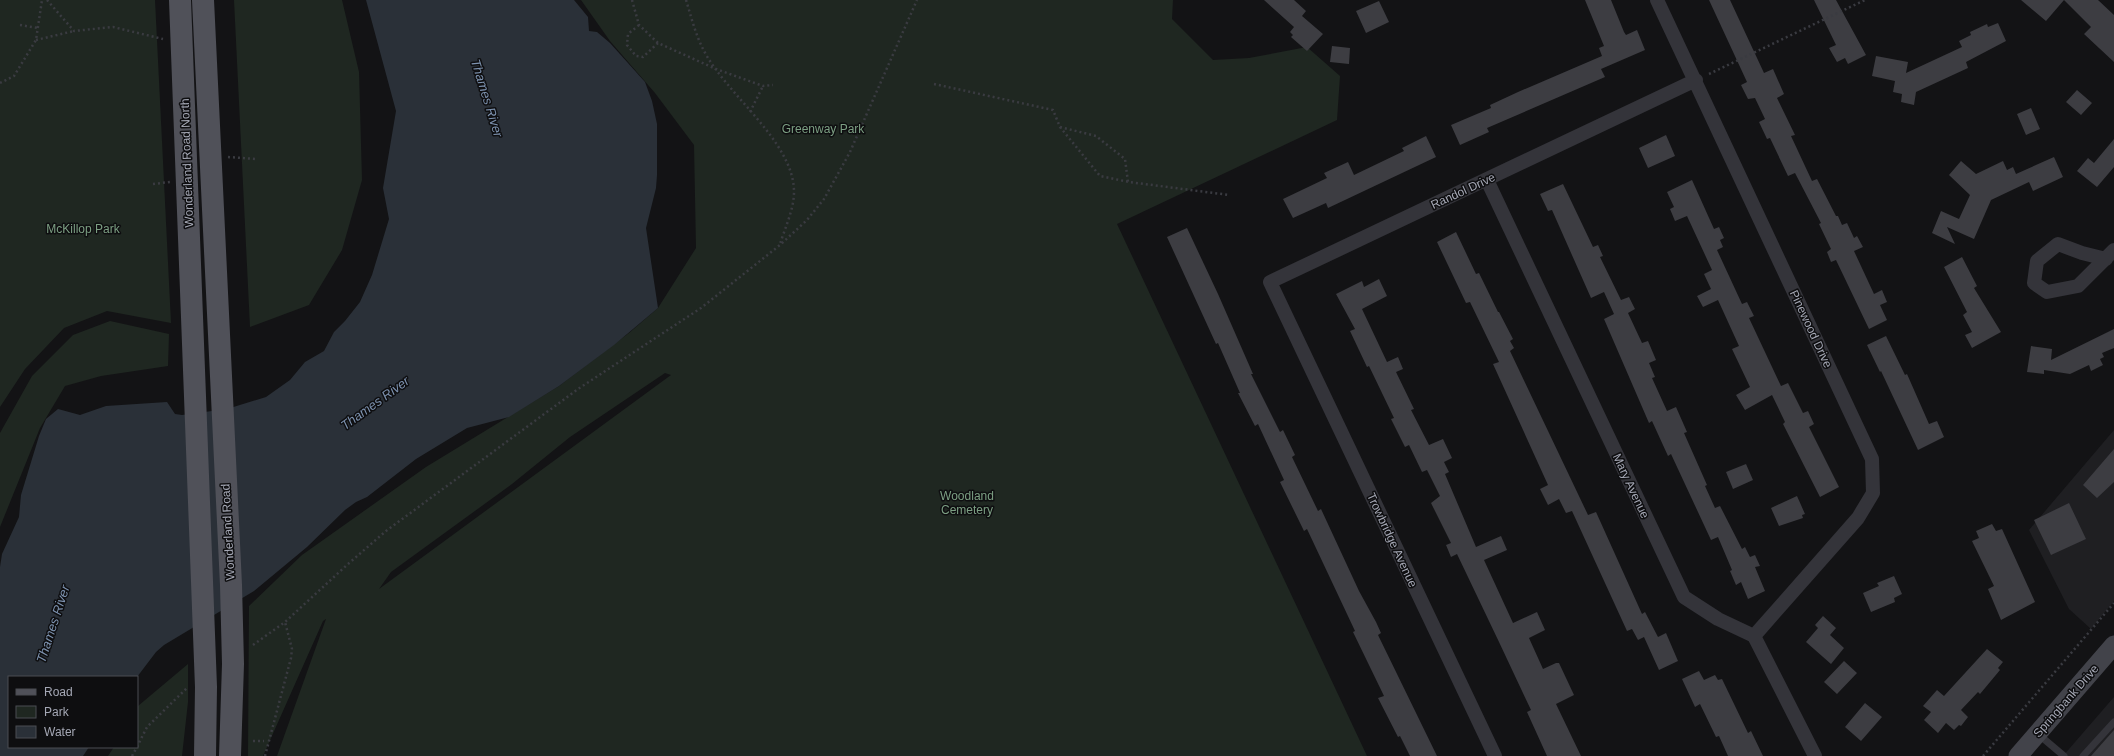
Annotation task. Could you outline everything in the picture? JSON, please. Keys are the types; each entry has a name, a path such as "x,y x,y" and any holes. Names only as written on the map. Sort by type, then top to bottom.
{"main road":[{"name":"Wonderland Road North","path":"180,0 194,325 206,748"},
{"name":"Wonderland Road North","path":"204,0 218,323"},
{"name":"Wonderland Road","path":"218,323 231,585 233,664 230,748"},
{"name":"Springbank Drive","path":"2018,756 2114,646"}],"street":[{"name":"Pinewood Drive","path":"1657,0 1696,80 1872,459 1873,493 1858,518 1754,636"},
{"name":"Randol Drive","path":"1289,324 1270,282 1696,80"},
{"name":"Mary Avenue","path":"1487,180 1684,597 1718,619 1754,636"},
{"path":"2058,244 2082,253 2110,255 2078,286 2047,292 2034,283 2037,261 2058,244"},
{"name":"Trowbridge Avenue","path":"1289,324 1496,756"},
{"path":"1754,636 1815,756"}],"lane":[{"path":"2083,756 2114,722"},
{"path":"2038,733 2064,756"}],"path":[{"path":"0,83 14,76 36,40 42,0"},
{"path":"48,0 74,31"},
{"path":"632,0 639,25 658,43 716,69 763,86 773,85"},
{"path":"686,0 703,49 716,69 750,112 781,147 792,171 794,193 780,245"},
{"path":"253,645 286,622 386,531 578,389 701,308 780,245 807,220 839,174 917,0"},
{"path":"1696,80 1865,0"},
{"path":"20,25 38,28"},
{"path":"639,25 629,33 627,45 636,56 643,57 658,43"},
{"path":"36,40 74,31 113,27 163,39"},
{"path":"934,84 1053,110 1060,127 1100,176 1128,182 1229,194"},
{"path":"750,112 763,86"},
{"path":"1060,127 1096,136 1125,159 1128,182"},
{"path":"228,157 256,159"},
{"path":"153,184 172,181"},
{"path":"1983,756 2114,602"},
{"path":"265,756 291,658 292,649 286,622"},
{"path":"138,745 148,727 180,693"},
{"path":"253,741 264,741"}],"shaded area":[{"path":"2114,430 2114,601 2091,629 2069,609 2029,530"},
{"path":"2114,697 2114,756 2063,756"}],"green space":[{"name":"McKillop Park","path":"0,0 155,0 171,323 107,311 64,328 25,369 0,407"},
{"path":"234,0 342,0 359,72 362,180 342,250 309,305 250,327"},
{"name":"Woodland Cemetery","path":"581,0 1173,0 1172,19 1213,60 1249,58 1307,47 1340,76 1337,120 1117,224 1367,756 277,756 326,619 323,621 263,756 248,756 249,606 302,555 426,467 559,386 629,333 658,308 696,248 694,145 655,93 610,41","holes":["665,373 671,375 379,589 391,572 512,484 570,437"]},
{"path":"110,321 169,334 168,366 101,376 65,386 40,428 0,527 0,433 32,376 73,335"},
{"path":"188,664 188,702 182,756 108,756 113,748 138,748 138,706"}],"water":[{"name":"Thames River","path":"366,0 574,0 588,17 589,31 597,32 610,43 645,82 652,101 657,124 657,175 656,188 646,228 658,308 614,345 559,386 509,417 467,428 416,459 367,497 356,502 345,510 307,547 254,591 164,645 156,652 138,676 8,676 8,748 88,748 83,756 0,756 0,567 2,554 19,517 21,495 39,436 46,419 58,409 80,415 106,406 167,402 175,414 182,415 227,409 266,397 290,380 305,362 324,351 334,332 360,302 372,275 389,219 383,188 396,111"}],"building":[{"path":"1264,0 1294,0 1306,11 1302,16 1323,34 1307,51 1291,37 1293,35 1290,32 1294,27"},
{"path":"1585,0 1611,0 1626,35 1637,30 1645,50 1601,69 1605,77 1487,128 1489,132 1460,145 1451,125 1491,108 1490,105 1518,92 1602,56 1599,48 1604,46"},
{"path":"1709,0 1730,0 1764,73 1773,69 1784,94 1777,98 1795,135 1791,136 1812,181 1817,179 1842,225 1847,223 1854,238 1857,236 1863,247 1854,251 1874,294 1882,290 1887,302 1880,305 1887,320 1869,329 1836,260 1831,262 1827,252 1831,249 1819,224 1821,223 1795,173 1788,176 1770,138 1767,139 1759,122 1765,119 1755,98 1748,99 1741,85 1747,82"},
{"path":"1814,0 1836,0 1866,55 1848,64 1845,58 1837,62 1829,48 1836,45"},
{"path":"2021,0 2064,0 2046,21"},
{"path":"2064,0 2098,0 2114,15 2114,62 2084,34 2091,27"},
{"path":"1379,1 1389,22 1366,33 1356,11"},
{"path":"1998,23 2006,41 1966,62 1968,68 1916,92 1914,105 1901,102 1902,94 1893,92 1895,81 1872,76 1876,56 1908,62 1906,73 1962,47 1959,41 1971,35 1970,32 1987,24 1988,27"},
{"path":"1332,46 1350,48 1349,64 1330,62"},
{"path":"2077,90 2092,103 2081,115 2066,102"},
{"path":"2031,108 2040,129 2026,135 2017,114"},
{"path":"1666,135 1675,156 1648,168 1639,148"},
{"path":"1426,136 1436,157 1328,208 1326,203 1293,218 1283,199 1327,178 1324,173 1348,162 1354,175 1404,151 1402,148"},
{"path":"2114,139 2114,167 2097,187 2077,171 2088,158 2094,163"},
{"path":"2054,157 2063,177 2033,191 2029,182 1991,200 1974,239 1947,227 1955,244 1932,233 1941,211 1959,219 1970,195 1949,175 1961,161 1976,174 2003,161 2007,170 2013,167 2016,174"},
{"path":"1692,180 1714,229 1719,227 1724,238 1720,240 1723,247 1717,250 1742,304 1747,302 1754,316 1749,318 1781,386 1788,383 1803,413 1808,411 1814,424 1809,427 1839,487 1820,497 1783,424 1785,422 1772,395 1745,410 1736,395 1750,387 1732,349 1739,346 1718,300 1703,307 1697,296 1711,289 1704,274 1712,270 1687,216 1675,221 1670,209 1674,207 1667,192"},
{"path":"1563,184 1593,247 1598,245 1603,256 1600,257 1621,300 1629,297 1635,309 1628,313 1642,343 1648,341 1656,360 1649,363 1655,377 1652,378 1667,411 1676,407 1687,432 1684,433 1707,485 1705,486 1715,508 1720,506 1742,549 1745,547 1750,557 1755,555 1760,566 1755,567 1765,591 1748,599 1741,582 1736,585 1730,571 1732,570 1718,537 1711,540 1671,454 1668,456 1652,421 1649,423 1604,319 1614,314 1604,292 1591,298 1552,210 1548,211 1540,194"},
{"path":"1187,228 1253,374 1251,374 1280,432 1283,430 1295,455 1292,457 1318,511 1321,509 1359,591 1376,622 1381,633 1378,635 1437,756 1410,756 1400,736 1398,737 1378,698 1384,696 1353,632 1355,631 1307,529 1304,531 1280,482 1284,480 1258,424 1255,426 1238,393 1240,393 1218,343 1216,344 1167,237"},
{"path":"1456,232 1476,274 1479,273 1513,339 1510,341 1514,348 1510,351 1588,515 1596,512 1642,614 1645,612 1658,637 1666,633 1678,661 1659,670 1644,637 1638,640 1632,629 1627,631 1572,511 1566,513 1559,499 1548,505 1540,489 1548,485 1493,364 1499,362 1470,302 1466,303 1437,242"},
{"path":"1962,257 1977,286 1974,288 2001,332 1972,348 1965,335 1972,332 1963,315 1967,312 1944,267"},
{"path":"1379,279 1387,296 1362,309 1387,362 1398,357 1403,369 1396,372 1414,409 1411,410 1429,445 1443,439 1452,458 1444,462 1449,472 1445,474 1476,547 1501,536 1507,550 1484,560 1513,623 1537,612 1545,630 1529,638 1543,669 1559,663 1574,695 1556,704 1581,756 1547,756 1527,712 1531,710 1457,554 1451,557 1446,545 1451,543 1431,503 1440,496 1427,470 1422,472 1409,445 1405,447 1391,419 1394,418 1350,331 1355,329 1336,294 1362,281 1364,287"},
{"path":"2114,329 2114,348 2102,353 2104,357 2100,359 2103,365 2091,371 2089,365 2070,374 2044,370 2044,374 2027,372 2031,346 2052,349 2051,360"},
{"path":"1886,336 1905,375 1907,374 1929,424 1937,421 1944,437 1918,450 1881,371 1880,372 1867,345"},
{"path":"2114,449 2114,482 2097,498 2083,485"},
{"path":"1746,464 1753,480 1733,489 1726,472"},
{"path":"1797,496 1805,514 1802,515 1803,518 1779,526 1771,508"},
{"path":"2069,503 2086,539 2051,555 2034,520"},
{"path":"1992,524 1996,531 2002,529 2035,602 2001,620 1988,589 1994,586 1972,541 1979,538 1976,531"},
{"path":"1894,576 1902,594 1894,598 1895,602 1871,612 1863,593 1879,586 1877,583"},
{"path":"1823,616 1836,628 1830,635 1844,648 1831,664 1806,642 1818,628 1815,625"},
{"path":"1987,649 2003,662 1998,668 2000,670 1980,694 1978,692 1961,710 1968,717 1961,726 1959,725 1954,730 1946,723 1938,733 1924,720 1931,712 1923,706 1937,690 1944,696"},
{"path":"1844,661 1857,673 1837,694 1824,682"},
{"path":"1699,671 1704,680 1715,675 1718,680 1722,679 1748,733 1751,731 1763,756 1728,756 1719,736 1716,737 1700,704 1695,707 1682,679"},
{"path":"1865,703 1882,717 1861,741 1845,727"},
{"path":"2114,730 2114,756 2091,756"}],"park label":[{"name":"Greenway Park","path":"823,129"}]}
